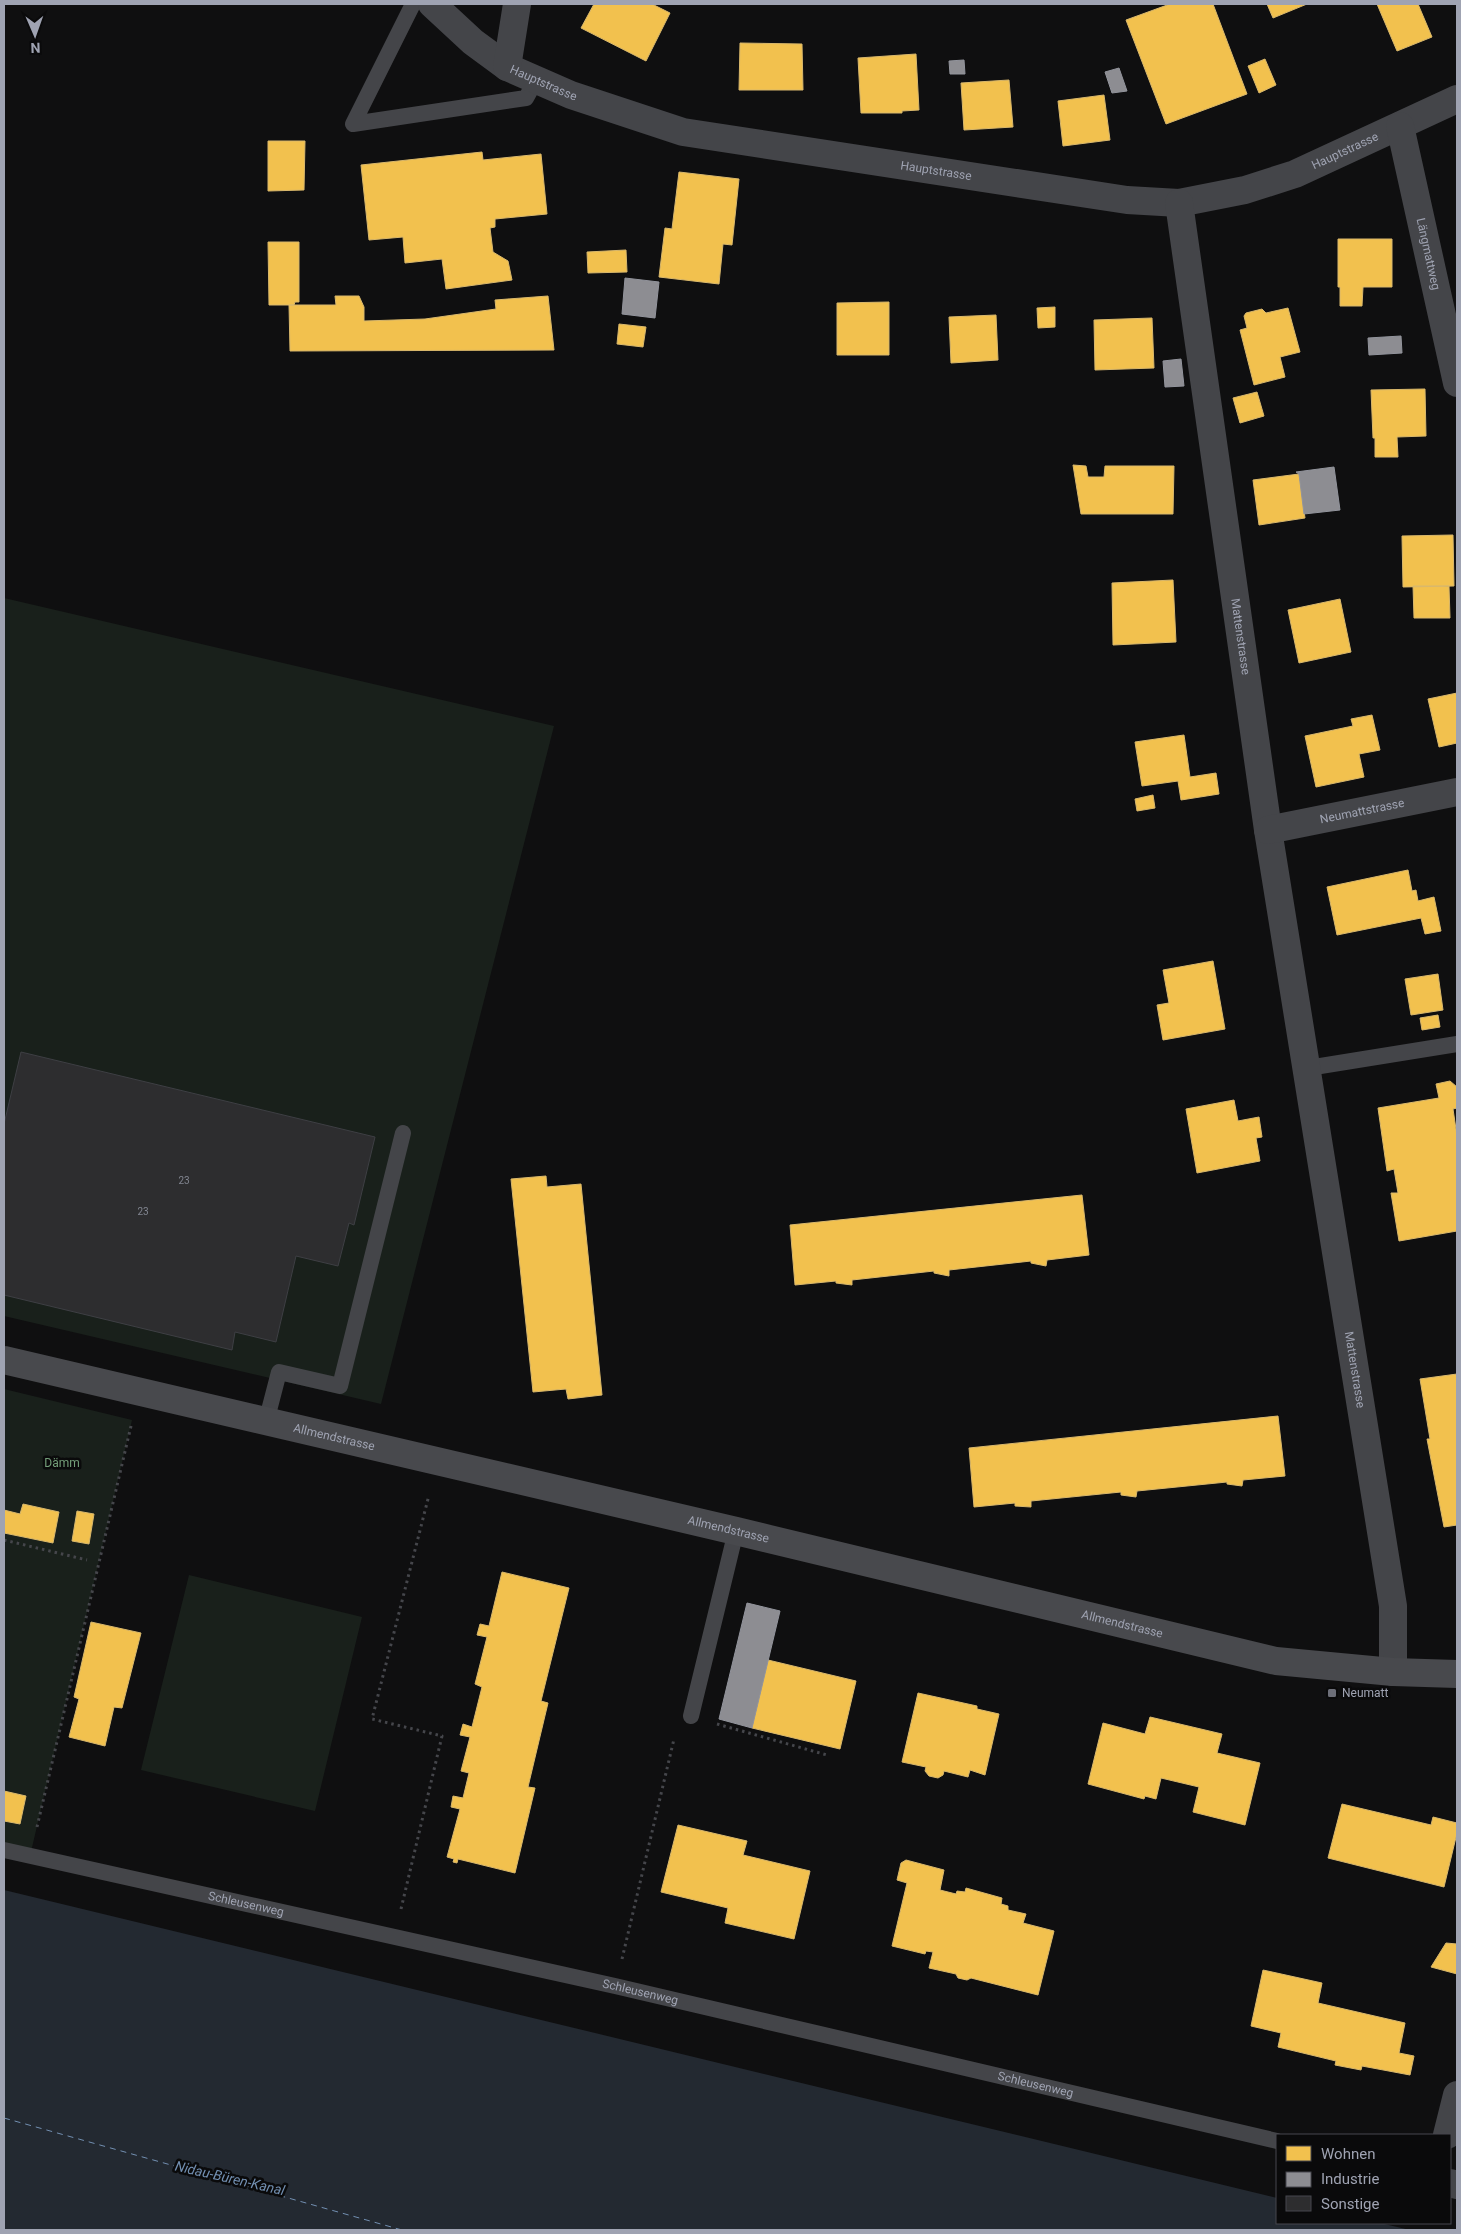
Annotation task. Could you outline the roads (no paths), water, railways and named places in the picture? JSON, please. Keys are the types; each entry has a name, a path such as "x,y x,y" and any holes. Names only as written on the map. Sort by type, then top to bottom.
{"main road":[{"name":"Allmendstrasse","path":"4,1360 736,1531 1276,1661 1393,1672 1457,1674"}],"street":[{"name":"Hauptstrasse","path":"432,4 473,42 507,67 570,96 683,132 1117,198 1179,203 1245,190 1295,174 1457,99"},
{"path":"507,67 517,4"},
{"name":"Längmattweg","path":"1400,126 1457,383"},
{"name":"Mattenstrasse","path":"1179,203 1268,830 1308,1068 1393,1606 1393,1672"},
{"name":"Neumattstrasse","path":"1268,830 1457,792"},
{"path":"1447,2134 1457,2095"}],"lane":[{"path":"413,4 353,124 526,98 536,80"},
{"path":"1308,1068 1457,1044"},
{"path":"266,1422 279,1372 340,1386 403,1133"},
{"path":"691,1716 736,1531"},
{"name":"Schleusenweg","path":"4,1850 615,1986 1276,2141"}],"water":[{"name":"Nidau-Büren-Kanal","path":"4,1890 1276,2198 1276,2224 1384,2224 1410,2230 4,2230"}],"place":[{"name":"Neumatt","path":"1332,1693"}],"park label":[{"name":"Dämm","path":"62,1463"}]}
